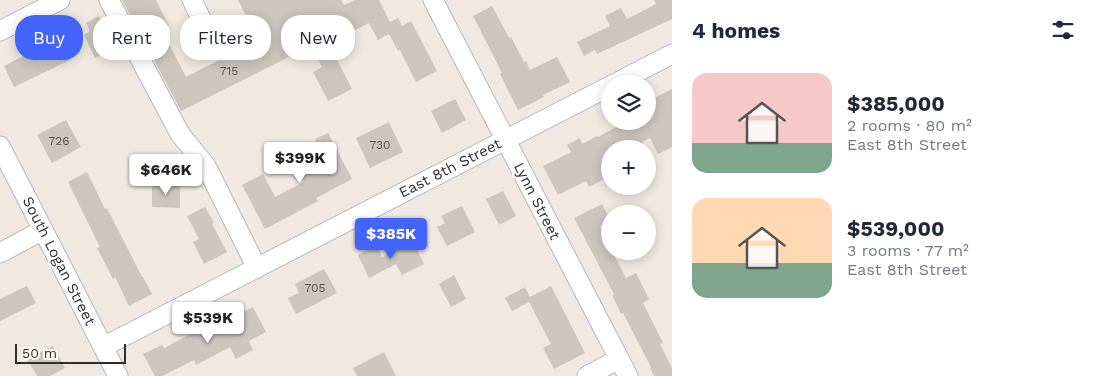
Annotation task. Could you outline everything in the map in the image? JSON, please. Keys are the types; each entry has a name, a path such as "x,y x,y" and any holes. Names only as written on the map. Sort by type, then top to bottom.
{"street":[{"path":"0,31 60,0"},
{"path":"109,0 180,134 206,166 258,268"},
{"path":"192,0 199,15"},
{"name":"Lynn Street","path":"433,0 628,376"},
{"path":"631,75 672,54"},
{"name":"East 8th Street","path":"103,347 601,91"},
{"name":"South Logan Street","path":"0,146 118,376"},
{"path":"0,253 43,230"},
{"path":"587,376 619,359"}],"building":[{"path":"122,0 156,0 164,15 130,15"},
{"path":"238,0 341,0 344,5 355,0 379,0 390,22 398,18 402,26 411,21 437,71 416,82 400,50 398,51 389,34 378,40 369,23 355,30 355,15 281,15 281,60 283,60 181,111 154,60 170,60 170,46 186,77 219,60 271,60 271,15 246,15"},
{"path":"654,0 672,0 672,19 597,54 595,50 584,56 577,42 610,26 605,16 621,8 627,19 656,4"},
{"path":"492,6 509,38 511,37 530,70 557,57 570,82 518,110 500,74 502,73 473,16"},
{"path":"93,19 93,54 84,35 90,31 86,23"},
{"path":"15,60 70,60 14,87 4,66"},
{"path":"318,60 337,60 352,89 328,101 313,72 322,67"},
{"path":"672,89 672,147 658,154 656,140 651,140 650,138 646,140 601,140 601,181 589,187 586,181 558,195 543,166 571,152 567,145 580,138 582,144 611,130 656,130 656,97"},
{"path":"455,99 466,120 442,133 431,111"},
{"path":"66,120 81,147 52,163 37,135"},
{"path":"389,122 403,152 370,168 356,138"},
{"path":"328,133 352,179 316,198 318,201 265,229 242,185 263,174 275,197 304,182 292,159 318,145 315,139"},
{"path":"87,172 105,209 107,208 152,294 129,306 115,277 113,279 97,248 100,247 68,182"},
{"path":"152,183 180,184 180,208 152,207"},
{"path":"503,191 516,216 499,225 486,199"},
{"path":"602,204 600,226 601,260 617,260 626,278 636,273 649,299 643,303 663,343 660,344 672,368 672,376 654,376 574,218"},
{"path":"462,206 475,232 447,246 437,227 445,223 441,216"},
{"path":"205,207 227,252 204,264 193,242 199,239 187,216"},
{"path":"413,241 424,264 402,275 396,264 369,278 358,255 377,245 382,257"},
{"path":"324,269 337,293 296,314 288,298 299,293 295,284"},
{"path":"454,275 466,299 451,307 439,284"},
{"path":"27,286 36,303 0,321 0,299"},
{"path":"551,286 585,353 554,369 543,348 551,344 529,302 512,311 505,298 525,287 530,297"},
{"path":"253,307 266,332 249,341 253,350 236,359 230,347 196,365 194,360 162,376 155,376 143,354 162,345 164,348 200,329 203,334"},
{"path":"53,346 65,368 50,376 37,376 27,359"},
{"path":"384,352 396,376 357,376 353,368"}]}
